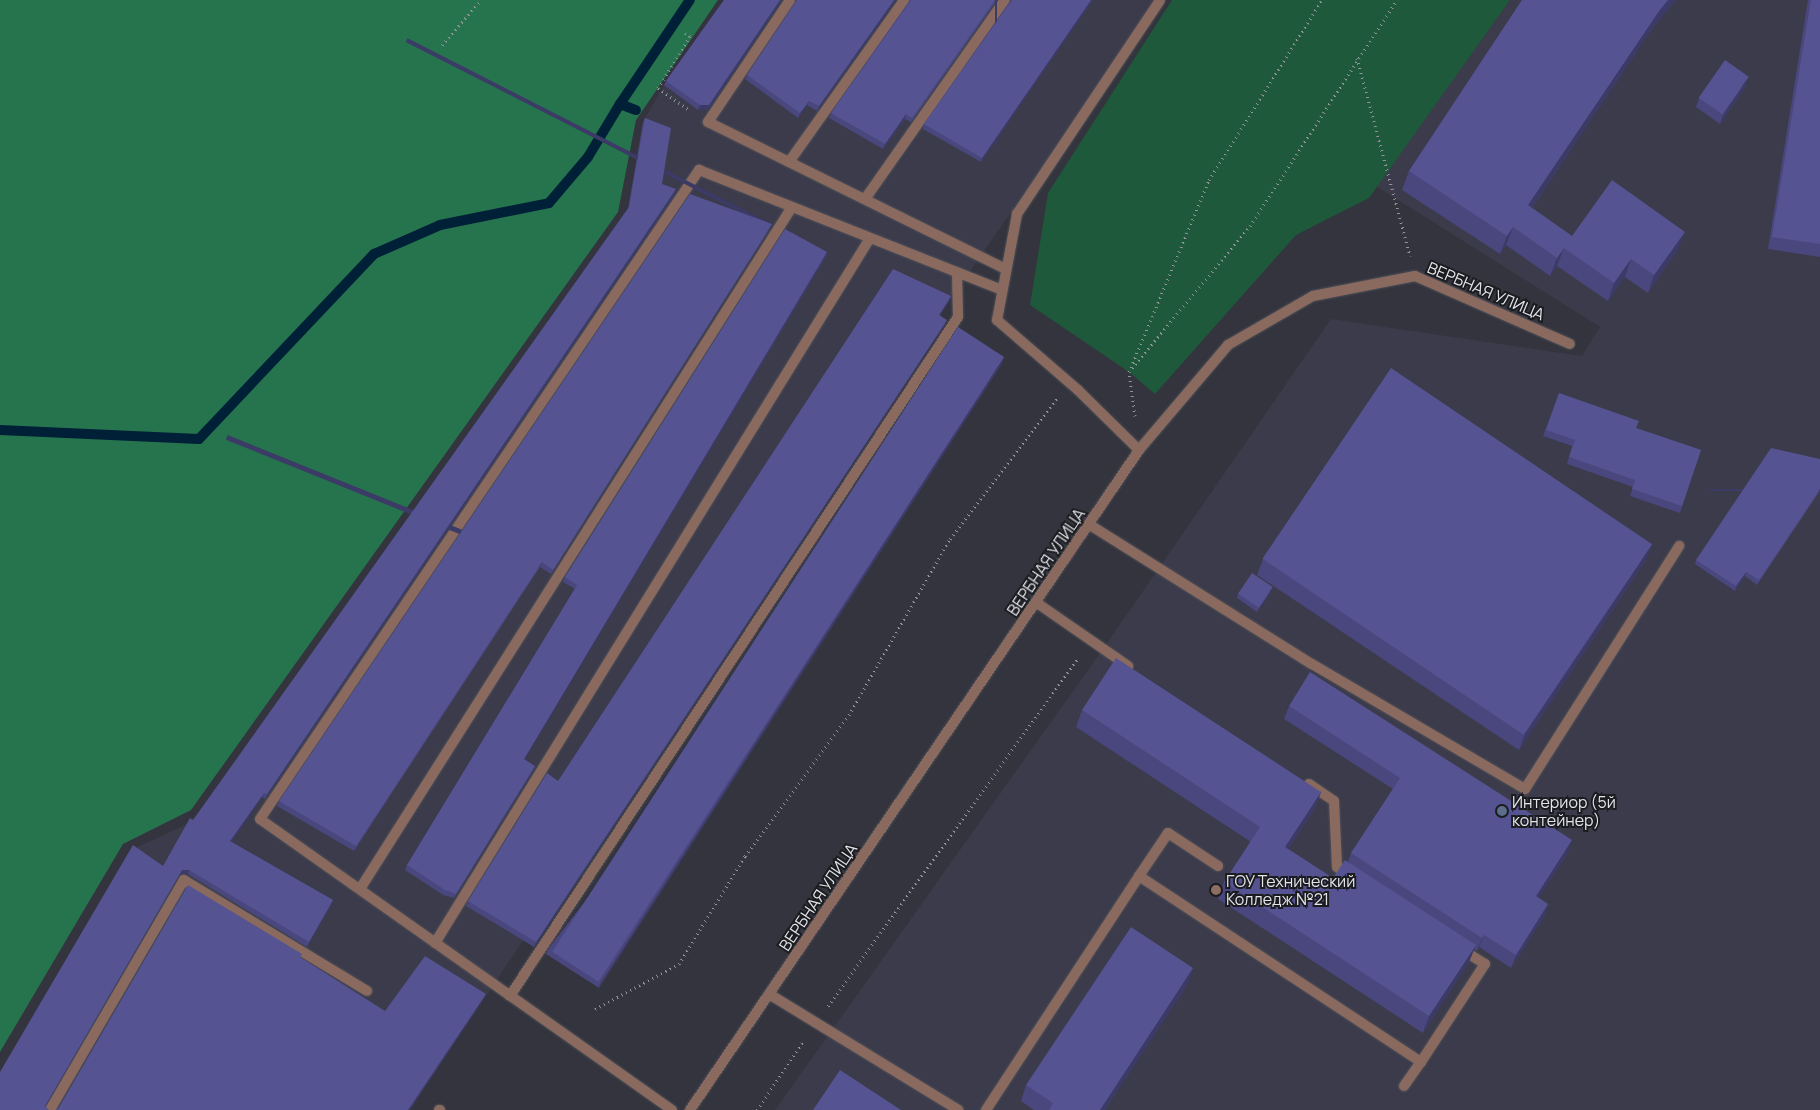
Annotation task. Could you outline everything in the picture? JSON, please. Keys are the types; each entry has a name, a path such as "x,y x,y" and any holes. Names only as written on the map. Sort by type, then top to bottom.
{"street":[{"path":"790,0 708,122 1006,269"},
{"path":"789,162 904,0"},
{"path":"865,199 1005,0"},
{"path":"1139,450 1069,382 996,320 1017,214 1160,0"},
{"path":"672,1110 260,818 699,170 1002,290"},
{"path":"360,889 792,207"},
{"path":"435,943 870,238"},
{"path":"510,996 958,317 957,272"},
{"name":"ВЕРБНАЯ УЛИЦА","path":"690,1110 1037,603 1139,450 1228,345 1313,296 1415,276 1570,344"},
{"path":"1090,525 1312,664 1525,790 1679,546"},
{"path":"1037,603 1136,671"},
{"path":"1301,779 1334,801 1337,867 1362,883"},
{"path":"986,1110 1168,833 1218,866"},
{"path":"1139,876 1421,1062"},
{"path":"50,1110 184,880 367,991"},
{"path":"1404,1086 1485,964 1452,943"},
{"path":"769,994 958,1110"}],"path":[{"path":"442,45 481,0"},
{"path":"1139,450 1129,372 1209,180 1322,0"},
{"path":"1129,372 1250,226 1357,58 1397,0"},
{"path":"685,33 690,36 658,88 708,122"},
{"path":"1357,58 1415,276"},
{"path":"595,1009 679,964 745,856 849,715 950,539 1069,382"},
{"path":"757,1110 816,1023 1090,640"}],"shaded area":[{"path":"725,0 1158,0 950,300 410,1110 0,1110 131,850 189,823 200,812 628,212 643,122 664,85"},
{"path":"1510,0 1820,0 1820,1110 775,1110 1103,649 1331,319 1582,356 1600,327 1376,186"}],"green space":[{"path":"0,0 718,0 636,120 618,212 191,810 123,844 0,1052"},
{"path":"1172,0 1510,0 1369,198 1296,235 1155,394 1129,372 1030,305 1048,193"}],"building":[{"path":"724,0 780,0 709,105 700,105 666,81"},
{"path":"797,0 894,0 819,106 809,101 800,113 747,75"},
{"path":"911,0 995,0 912,118 906,114 885,144 831,113"},
{"path":"1012,0 1091,0 982,158 924,124"},
{"path":"1522,0 1668,0 1528,205 1572,236 1612,180 1685,232 1654,275 1631,259 1614,283 1564,248 1557,258 1513,227 1507,236 1409,171"},
{"path":"1811,0 1820,0 1820,244 1772,237"},
{"path":"1725,60 1749,77 1722,114 1699,98"},
{"path":"645,118 671,128 662,184 676,189 267,794 264,793 230,841 333,900 309,942 189,870 182,870 45,1106 49,1110 0,1110 0,1072 133,845 163,866 190,818 193,820 629,207"},
{"path":"690,194 772,224 553,570 542,562 356,846 279,801"},
{"path":"785,229 827,252 524,759 535,766 456,894 445,890 407,865 577,585 565,577"},
{"path":"893,269 951,296 939,315 947,320 536,942 468,901 547,773 558,781"},
{"path":"958,327 1004,357 598,982 552,952"},
{"path":"1391,368 1652,544 1524,735 1262,559"},
{"path":"1559,393 1639,421 1636,428 1701,450 1682,506 1632,489 1635,480 1569,457 1575,440 1546,430"},
{"path":"1771,448 1820,459 1820,489 1759,580 1746,572 1736,586 1696,560"},
{"path":"1252,573 1273,587 1259,608 1238,594"},
{"path":"1116,658 1321,792 1285,847 1333,878 1345,860 1476,945 1429,1016 1224,882 1260,827 1082,710"},
{"path":"1310,672 1572,840 1536,896 1548,904 1516,955 1484,935 1482,938 1351,853 1400,778 1289,706"},
{"path":"188,885 302,954 300,957 385,1011 425,956 486,994 408,1110 55,1110 58,1109"},
{"path":"1131,927 1193,968 1100,1110 1049,1110 1053,1103 1026,1085"},
{"path":"840,1070 901,1110 813,1110"}],"waterway":[{"path":"620,104 690,0"},
{"path":"0,430 199,439 374,254 440,225 549,203 588,157 620,104 636,110"}],"place":[{"name":"Интериор (5й контейнер)","path":"1502,811"},
{"name":"ГОУ Технический Колледж №21","path":"1216,890"}]}
